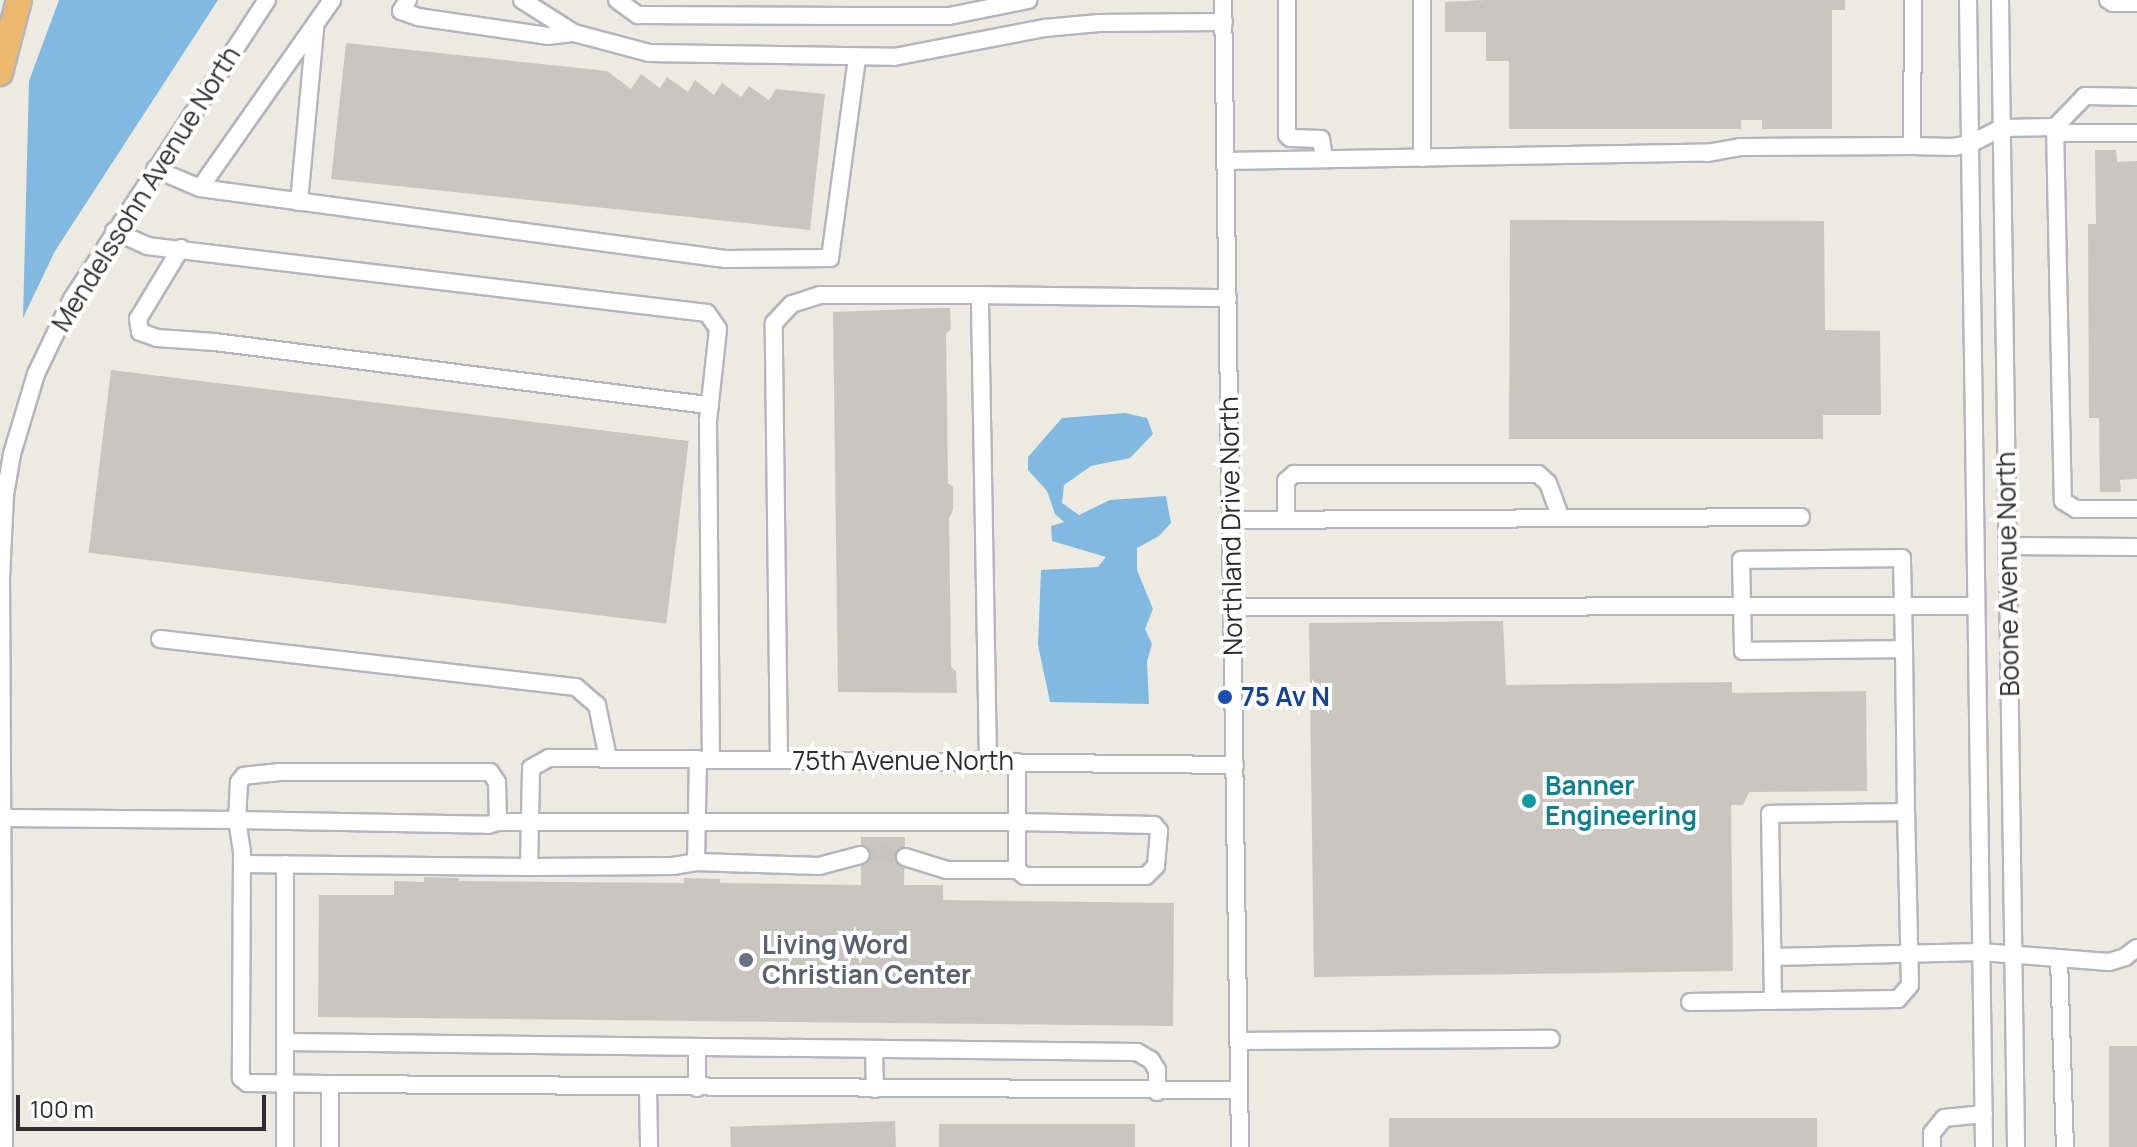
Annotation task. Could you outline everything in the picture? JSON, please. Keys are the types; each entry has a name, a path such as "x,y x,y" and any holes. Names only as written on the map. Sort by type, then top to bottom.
{"highway":[{"path":"0,73 19,0"}],"street":[{"name":"Mendelssohn Avenue North","path":"4,1147 2,535 12,454 36,374 53,336 114,231 267,0"},
{"path":"200,188 332,0"},
{"path":"408,0 401,11 418,17 548,36 574,33"},
{"path":"522,0 574,33 649,53 894,57 1045,28 1099,23 1224,22"},
{"path":"617,0 638,15 911,8 949,16 1028,0"},
{"name":"Northland Drive North","path":"1223,0 1240,1147"},
{"path":"1287,0 1287,135 1290,138 1321,139 1317,159"},
{"path":"1422,0 1422,158"},
{"path":"1912,146 1913,0"},
{"name":"Boone Avenue North","path":"1968,0 1984,1147"},
{"name":"Boone Avenue North","path":"2000,0 2016,1147"},
{"path":"2108,0 2113,3 2137,3"},
{"path":"299,202 315,25"},
{"path":"155,169 200,188 725,259 830,258 857,57"},
{"path":"2137,97 2085,96 2055,130 2063,501 2076,509 2137,509"},
{"path":"1226,161 1707,153 1740,147 1970,144 2002,128 2137,133"},
{"path":"114,231 147,246 707,313 718,329 710,405 705,760 697,820 696,862"},
{"path":"181,248 138,319 140,332 157,338 215,342 710,405"},
{"path":"779,760 774,323 792,304 820,295 1228,298"},
{"path":"980,295 988,761"},
{"path":"1286,520 1286,481 1294,474 1538,474 1548,483 1561,518"},
{"path":"1231,520 1801,517"},
{"path":"2007,546 2137,547"},
{"path":"1690,1002 1898,999 1910,985 1906,812 1904,649 1902,558 1741,560 1743,651 1904,649"},
{"path":"1232,607 1976,606"},
{"path":"160,639 576,687 597,705 608,758"},
{"name":"75th Avenue North","path":"530,823 531,768 549,758 1235,765"},
{"path":"1017,762 1017,870"},
{"path":"498,822 497,782 490,772 280,772 244,776 239,782 237,820 242,864 241,1078 247,1083 330,1084 1157,1092 1239,1090"},
{"path":"1773,1001 1770,814 1906,812"},
{"path":"2,818 488,825 498,822 697,820 1016,822 1154,825 1159,831 1156,866 1146,876 1025,876 1017,870 947,870 905,857"},
{"path":"529,867 530,823"},
{"path":"242,864 529,867 673,866 696,862 819,866 861,855"},
{"path":"285,864 285,1147"},
{"path":"1773,957 1981,952 2109,962 2125,957 2137,948"},
{"path":"2059,958 2065,1147"},
{"path":"1239,1041 1551,1039"},
{"path":"285,1042 1137,1052 1151,1060 1157,1070 1157,1092"},
{"path":"697,1047 697,1088"},
{"path":"874,1049 875,1089"},
{"path":"330,1084 330,1147"},
{"path":"648,1087 649,1147"},
{"path":"1932,1147 1932,1133 1944,1118 1984,1114"}],"water":[{"path":"59,0 218,0 55,251 23,318 29,81"},
{"path":"1125,413 1147,418 1153,434 1130,458 1091,466 1064,485 1062,503 1079,515 1110,500 1166,496 1171,523 1159,536 1137,548 1137,570 1153,609 1145,629 1152,644 1147,662 1149,704 1050,702 1038,645 1041,570 1098,567 1106,557 1052,541 1051,526 1064,522 1055,514 1047,491 1028,470 1028,457 1062,418"}],"building":[{"path":"1845,0 1845,10 1832,10 1832,129 1762,129 1762,120 1741,120 1741,129 1509,129 1509,61 1486,61 1486,32 1445,32 1445,2"},
{"path":"346,43 607,71 631,89 641,74 660,88 667,77 688,92 695,80 714,95 722,83 741,97 749,86 769,100 776,89 825,94 810,230 331,179"},
{"path":"2095,150 2116,150 2117,162 2137,161 2137,479 2120,480 2121,492 2100,492 2099,418 2089,418 2088,224 2096,224"},
{"path":"1510,220 1824,221 1825,330 1880,331 1881,415 1823,415 1823,439 1509,439"},
{"path":"950,308 951,329 946,334 948,483 953,487 953,510 949,518 951,667 956,671 957,693 838,692 833,312"},
{"path":"111,370 689,441 666,624 89,553"},
{"name":"Banner Engineering","path":"1503,621 1506,685 1732,682 1732,693 1866,691 1867,791 1749,792 1743,805 1731,805 1733,971 1314,977 1309,623"},
{"name":"Living Word Christian Center","path":"861,837 905,837 904,885 943,885 943,900 1174,903 1173,1026 318,1017 319,895 394,895 394,881 424,882 424,877 459,878 459,881 684,883 684,878 720,879 720,883 861,885"},
{"path":"2109,1046 2137,1046 2137,1147 2109,1147"},
{"path":"1389,1118 1817,1118 1817,1147 1389,1147"},
{"path":"895,1121 896,1147 731,1147 730,1127"},
{"path":"939,1124 1135,1124 1135,1147 939,1147"}],"tunnel":[{"path":"861,855 879,852 905,857"}],"place":[{"name":"75 Av N","path":"1225,697"},
{"name":"Banner Engineering","path":"1529,801"},
{"name":"Living Word Christian Center","path":"746,960"}]}
